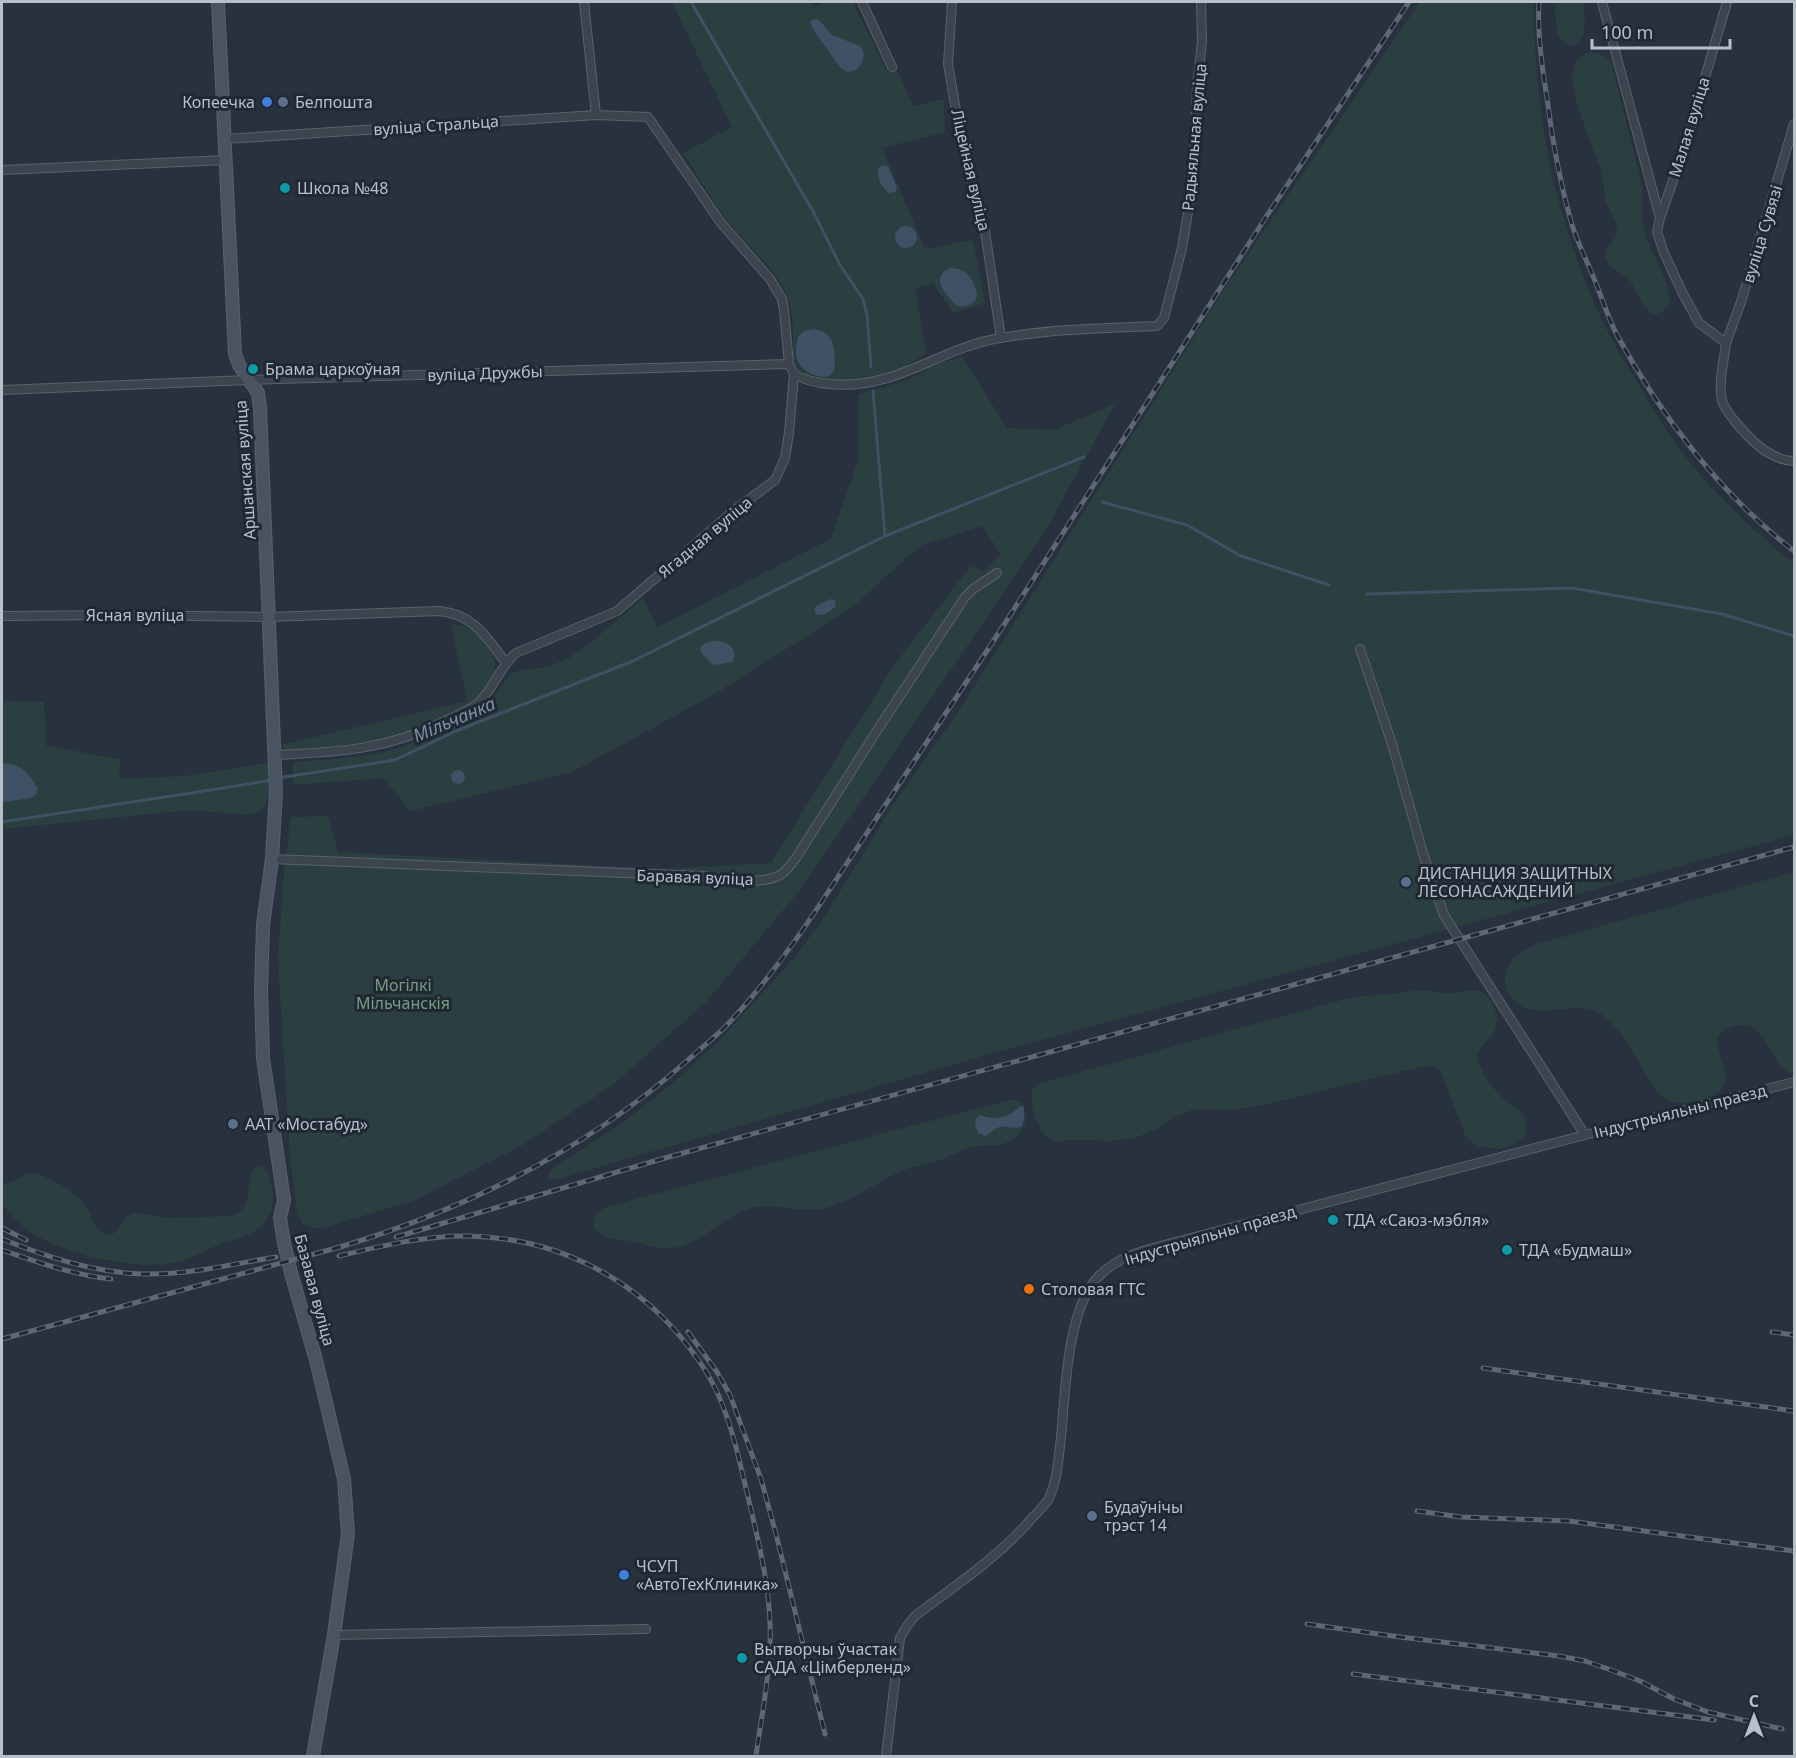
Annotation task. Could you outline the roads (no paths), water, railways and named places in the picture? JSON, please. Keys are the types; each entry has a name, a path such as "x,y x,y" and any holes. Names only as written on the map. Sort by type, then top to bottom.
{"street":[{"name":"Аршанская вуліца","path":"218,2 235,354 248,380 258,393 260,408 276,792"},
{"path":"584,2 596,115"},
{"path":"862,2 892,67"},
{"name":"Ліцейная вуліца","path":"952,2 948,64 963,151 985,231 1001,338"},
{"name":"Радыяльная вуліца","path":"794,374 810,382 833,385 865,384 903,374 966,347 1001,338 1077,329 1157,326 1164,318 1182,248 1192,189 1197,87 1202,41 1201,2"},
{"path":"1602,2 1660,218 1657,232 1664,253 1699,323 1726,343"},
{"name":"Малая вуліца","path":"1660,218 1686,143 1727,2"},
{"name":"вуліца Стральца","path":"225,139 596,115 648,117"},
{"name":"Ягадная вуліца","path":"275,759 385,744 410,737 475,705 486,696 510,657 522,649 617,611 736,508 774,480 785,458 794,374 789,363 784,310 777,289 721,223 648,117"},
{"name":"вуліца Сувязі","path":"1794,124 1741,302 1726,343 1721,382 1722,401 1731,418 1763,450 1786,461 1794,461"},
{"path":"2,170 226,160"},
{"name":"вуліца Дружбы","path":"2,390 789,363"},
{"name":"Баравая вуліца","path":"272,859 751,880 770,878 788,868 796,858 965,597 997,573"},
{"name":"Ясная вуліца","path":"2,616 269,617 452,612 464,617 482,631 506,663"},
{"path":"1360,649 1392,744 1424,857 1444,915 1585,1135"},
{"name":"Базавая вуліца","path":"276,792 272,859 263,925 261,991 263,1058 284,1200 280,1218 284,1243 316,1360 345,1484 348,1533 334,1635 313,1756"},
{"name":"Індустрыяльны праезд","path":"886,1756 900,1638 907,1626 915,1616 1005,1547 1047,1502 1056,1480 1067,1376 1075,1326 1085,1295 1097,1277 1115,1263 1149,1249 1794,1082"},
{"path":"334,1635 646,1629"}],"water":[{"path":"819,20 832,35 860,46 864,53 863,60 857,68 847,72 840,67 812,28 810,21"},
{"path":"887,166 889,169 897,187 895,192 889,193 880,182 878,168"},
{"path":"906,226 914,229 917,237 914,245 906,248 898,245 895,237 898,229"},
{"path":"950,268 961,270 970,276 977,297 971,304 957,306 944,291 940,281 941,276"},
{"path":"814,329 826,334 832,342 835,367 829,376 811,374 801,366 797,358 798,337 804,331"},
{"path":"830,599 836,601 835,607 823,615 815,613 815,607"},
{"path":"717,641 731,647 734,653 733,662 713,665 702,654 700,649 703,645"},
{"path":"2,763 19,767 27,774 38,789 36,795 2,803"},
{"path":"458,770 463,772 465,777 463,782 458,784 453,782 451,777 453,772"},
{"path":"1020,1106 1024,1107 1024,1120 1021,1127 997,1128 986,1136 978,1133 975,1123 980,1115 991,1118 1002,1117"}],"waterway":[{"path":"691,2 814,213 840,265 863,299 867,315 871,367"},
{"path":"873,391 885,536"},
{"name":"Мільчанка","path":"278,778 395,760 456,731 633,661 885,536 1084,457"},
{"path":"1102,502 1187,525 1241,556 1329,585"},
{"path":"1367,594 1572,588 1722,614 1794,636"},
{"name":"Мільчанка","path":"2,822 272,780"}],"railway":[{"path":"2,1339 340,1247 434,1214 525,1172 568,1148 651,1091 721,1030 768,977 794,943 998,634 1268,214 1409,2"},
{"path":"1539,2 1542,67 1561,181 1574,232 1613,328 1653,395 1695,452 1742,505 1794,551"},
{"path":"396,1237 665,1158 1794,847"},
{"path":"2,1228 26,1240"},
{"path":"339,1256 404,1242 453,1236 502,1239 534,1245 564,1254 594,1267 621,1283 670,1325 691,1350 717,1392 727,1419 739,1459 764,1572 769,1608 770,1644 756,1756"},
{"path":"2,1239 72,1263 126,1273 177,1273 276,1257"},
{"path":"2,1250 69,1271 111,1279"},
{"path":"688,1332 717,1372 730,1395 761,1479 825,1734"},
{"path":"1772,1332 1794,1335"},
{"path":"1483,1368 1794,1411"},
{"path":"1417,1511 1461,1517 1569,1521 1794,1551"},
{"path":"1307,1624 1585,1661 1640,1681 1674,1699 1708,1712 1782,1729"},
{"path":"1353,1674 1714,1720"}],"place":[{"name":"Копеечка","path":"267,102"},
{"name":"Белпошта","path":"283,102"},
{"name":"Школа №48","path":"285,188"},
{"name":"Брама царкоўная","path":"253,369"},
{"name":"ДИСТАНЦИЯ ЗАЩИТНЫХ ЛЕСОНАСАЖДЕНИЙ","path":"1406,882"},
{"name":"ААТ «Мостабуд»","path":"233,1124"},
{"name":"ТДА «Саюз-мэбля»","path":"1333,1220"},
{"name":"ТДА «Будмаш»","path":"1507,1250"},
{"name":"Столовая ГТС","path":"1029,1289"},
{"name":"Будаўнічы трэст 14","path":"1092,1516"},
{"name":"ЧСУП «АвтоТехКлиника»","path":"624,1575"},
{"name":"Вытворчы ўчастак САДА «Цімберленд»","path":"742,1658"}],"park label":[{"name":"Могілкі Мільчанскія","path":"403,994"}]}
